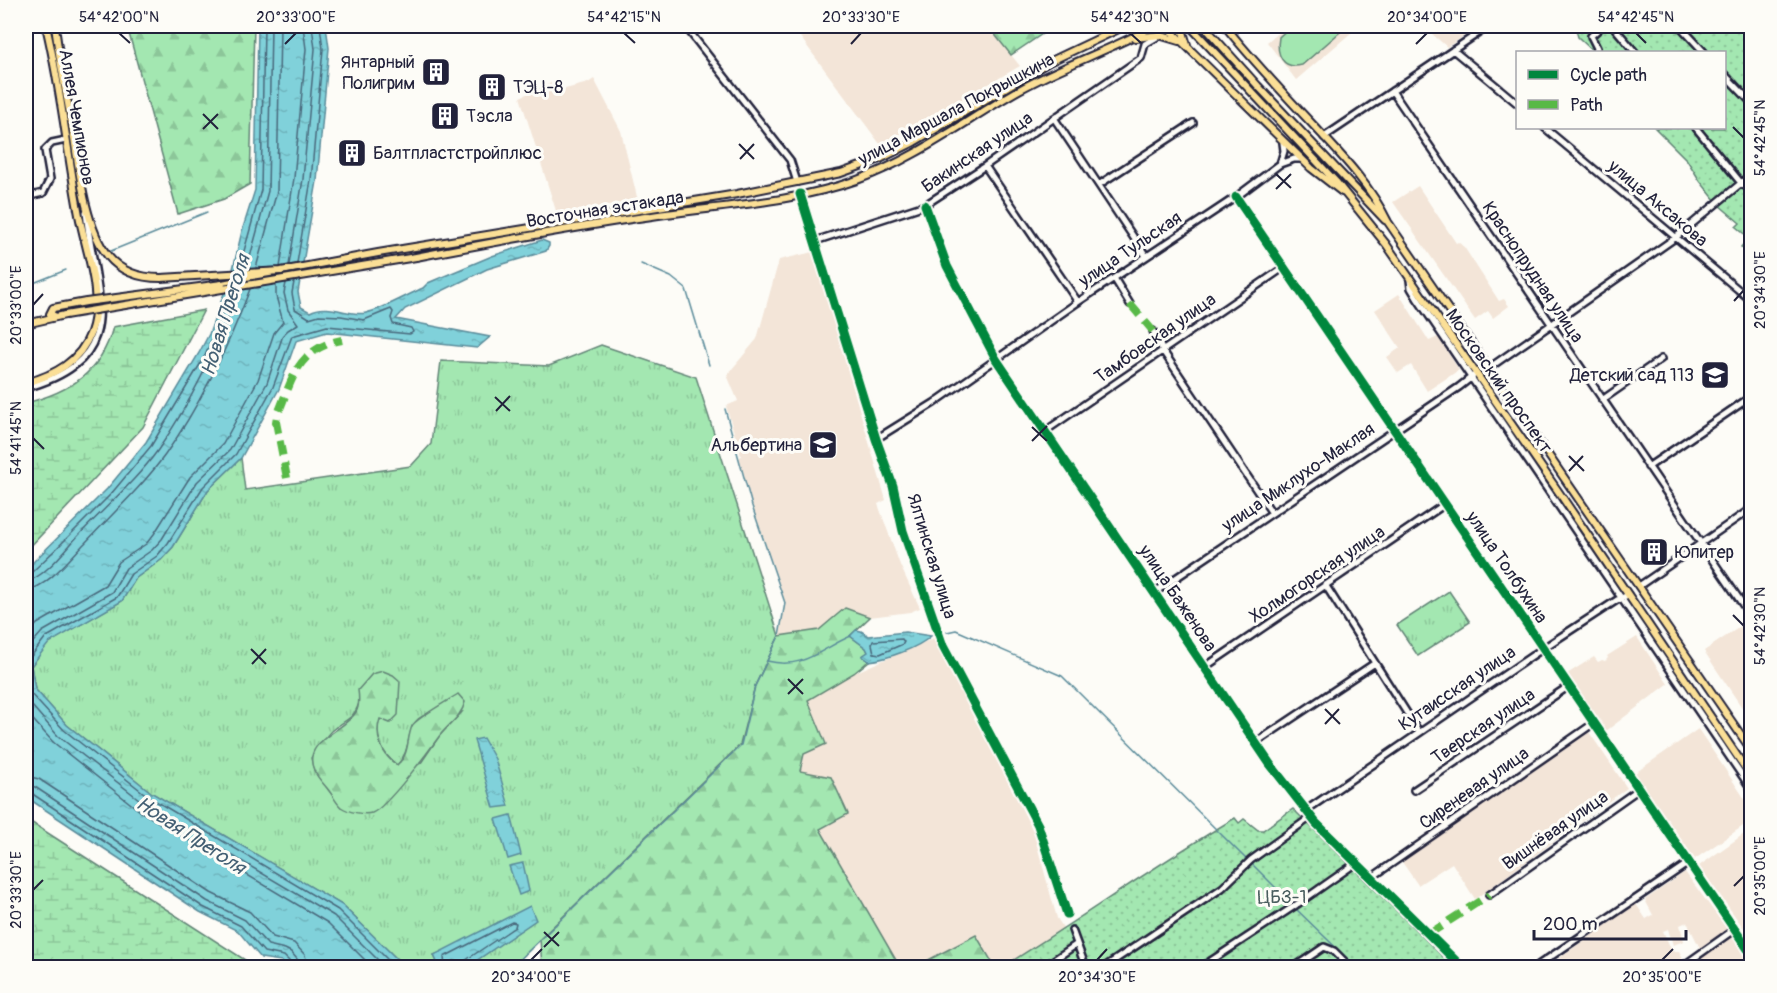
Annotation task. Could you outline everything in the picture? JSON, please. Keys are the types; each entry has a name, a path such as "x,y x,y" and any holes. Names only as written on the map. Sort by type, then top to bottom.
{"main road":[{"name":"Аллея Чемпионов","path":"26,383 46,377 66,366 81,350 92,328 95,312 94,291 78,214 46,26"},
{"name":"Аллея Чемпионов","path":"55,26 84,194 97,240 115,263 136,275 154,278 281,271"},
{"path":"1104,37 1114,26"},
{"name":"улица Маршала Покрышкина","path":"797,182 841,173 898,151 1038,68 1125,26"},
{"name":"улица Маршала Покрышкина","path":"800,194 839,185 882,169 921,149 1034,82 1154,26"},
{"path":"1166,26 1303,159 1330,184 1350,198"},
{"path":"1184,26 1183,32 1187,46"},
{"name":"Московский проспект","path":"1190,26 1350,198 1386,244 1473,376 1513,426 1752,778"},
{"path":"1204,26 1388,222"},
{"path":"1226,26 1367,186 1388,222"},
{"path":"1231,26 1238,42"},
{"path":"1121,43 1148,36 1163,36 1187,46"},
{"name":"Ялтинская улица","path":"797,182 800,194"},
{"name":"Восточная эстакада","path":"281,271 797,182"},
{"name":"Восточная эстакада","path":"26,324 65,315 489,243 800,194"},
{"name":"Московский проспект","path":"1388,222 1752,751"},
{"path":"56,317 50,314 51,310 63,306 222,284 281,271"},
{"path":"1558,491 1569,483"}],"street":[{"name":"Ялтинская улица","path":"684,26 790,160 797,182"},
{"path":"1324,137 1489,26"},
{"path":"1596,51 1591,36 1602,26"},
{"path":"1613,26 1634,51"},
{"path":"1680,26 1703,51"},
{"name":"Бакинская улица","path":"815,242 925,205 1141,58 1147,42 1163,36"},
{"path":"1453,50 1516,102"},
{"path":"1726,75 1752,103"},
{"name":"Краснопрудная улица","path":"1392,91 1752,618"},
{"path":"1054,118 1146,256"},
{"path":"1100,184 1193,123"},
{"name":"улица Аксакова","path":"1546,129 1752,301"},
{"path":"1697,129 1741,183 1752,191"},
{"path":"1279,136 1285,147 1280,164"},
{"path":"26,197 43,193 50,179 45,150 52,142 66,140"},
{"path":"1280,164 1293,159 1303,159"},
{"name":"улица Тульская","path":"876,439 1236,197 1280,164"},
{"path":"985,166 1078,302"},
{"path":"1489,368 1550,323 1675,238 1752,174"},
{"path":"26,388 55,379 73,367 88,349 98,329 101,298 84,194"},
{"name":"Ялтинская улица","path":"800,194 876,439 893,486 903,531 927,596 934,623 943,646 1038,825 1067,914"},
{"name":"улица Толбухина","path":"1236,197 1752,955"},
{"name":"улица Баженова","path":"925,205 947,266 996,359 1255,743 1305,811 1463,968"},
{"name":"Тамбовская улица","path":"1044,432 1283,268"},
{"path":"1114,278 1130,304"},
{"path":"1153,331 1163,351 1272,513"},
{"path":"1602,400 1661,359"},
{"path":"1473,376 1477,388 1752,790"},
{"name":"улица Миклухо-Маклая","path":"1155,592 1473,376"},
{"path":"1459,387 1472,385 1477,388"},
{"path":"1648,467 1752,396"},
{"path":"1507,430 1513,426"},
{"name":"Холмогорская улица","path":"1205,667 1445,504"},
{"path":"1639,586 1752,508"},
{"path":"1573,530 1581,524"},
{"path":"1326,586 1419,732"},
{"name":"Кутаисская улица","path":"1305,811 1542,649 1628,595"},
{"path":"1255,743 1375,663"},
{"name":"Тверская улица","path":"1414,790 1569,686"},
{"name":"Сиреневая улица","path":"1371,878 1594,723"},
{"name":"Вишнёвая улица","path":"1489,895 1639,789"},
{"path":"1103,968 1222,888 1249,862 1311,817"},
{"path":"1534,968 1690,862"},
{"path":"1200,968 1356,863"},
{"path":"1680,968 1735,929"},
{"path":"1072,930 1086,968"},
{"path":"1042,968 1077,944"},
{"path":"1293,968 1324,947 1334,951 1350,968"}],"shaded area":[{"path":"792,26 988,26 1020,66 915,127 880,144"},
{"path":"1286,26 1359,26 1296,80 1267,42"},
{"path":"1423,26 1479,26 1447,47"},
{"path":"594,79 621,131 638,201 557,214 520,97 551,83 554,92 588,83"},
{"path":"1418,186 1456,243 1464,247 1499,301 1504,299 1509,306 1493,318 1488,311 1475,320 1393,202"},
{"path":"813,252 886,500 878,504 900,565 920,608 910,612 870,617 845,608 819,630 779,636 785,603 752,506 739,458 741,456 726,406 738,401 727,375 757,339 779,260"},
{"path":"1399,294 1429,341 1438,337 1459,370 1427,391 1411,365 1398,373 1387,357 1400,348 1375,310"},
{"path":"1750,620 1752,623 1751,721 1704,651"},
{"path":"1637,637 1668,684 1606,731 1567,674 1594,657 1598,662 1605,661 1607,656"},
{"path":"934,638 1033,831 1057,918 1064,929 1001,967 995,967 976,935 915,967 900,967 820,828 848,814 831,777 800,772 804,754 826,743 808,700 854,673"},
{"path":"1698,729 1751,808 1752,820 1695,859 1635,773"},
{"path":"1589,732 1627,788 1475,899 1452,863 1418,885 1402,862"},
{"path":"1751,829 1751,944 1743,931 1745,930 1699,866"},
{"path":"1685,872 1727,929 1700,948 1687,922 1680,925 1684,941 1673,945 1668,929 1663,931 1672,951 1679,951 1683,958 1670,967 1545,968 1636,904 1646,919 1653,915 1645,900"},
{"path":"1732,937 1751,968 1685,968"}],"green space":[{"path":"127,26 254,26 250,184 224,199 178,214"},
{"path":"988,26 1054,26 1011,55"},
{"path":"1291,26 1347,26 1302,65 1295,66 1285,63 1279,49 1279,37"},
{"path":"1575,26 1751,26 1751,256 1741,247 1749,238 1736,227 1740,223 1719,205 1687,160 1656,129 1726,129 1726,51 1593,51 1578,37"},
{"path":"204,310 143,427 26,551 26,403 56,393 81,378 100,357 113,327"},
{"path":"601,345 696,377 779,636 755,686 741,745 511,968 467,967 535,920 434,955 439,967 405,967 342,905 152,793 67,725 35,689 31,666 48,643 122,601 136,578 161,560 173,547 208,490 241,458 245,490 411,466 431,444 441,361 549,366","holes":["360,700 380,719 378,732 383,750 397,765 406,751 412,729 420,718 432,713 462,712 440,735 421,763 341,807 314,770 311,758 331,731 352,716"]},
{"path":"1449,591 1470,622 1418,656 1397,625"},
{"path":"845,608 870,617 850,636 866,648 868,652 863,656 869,661 854,673 808,700 826,744 804,754 800,771 831,777 848,814 820,829 900,967 542,967 540,939 740,745 755,686 779,636 819,630"},
{"path":"383,671 400,681 398,715 390,723 380,719 378,725 383,751 397,765 404,756 414,723 458,694 465,702 457,717 387,801 372,813 356,813 338,804 317,776 312,760 319,744 351,719 356,712 359,704 358,690 372,674"},
{"name":"ЦБЗ-1","path":"1293,809 1453,967 1001,968 1235,818 1239,823 1244,819 1258,830 1263,830"},
{"path":"26,819 256,967 26,967"},
{"path":"976,935 995,967 915,967"}],"water":[{"name":"Новая Преголя","path":"258,26 326,26 329,48 317,181 298,292 301,307 310,312 324,308 366,313 395,302 423,288 428,283 492,256 542,240 549,243 549,246 546,251 487,269 405,309 396,319 490,337 477,348 327,332 296,341 279,389 241,458 208,490 173,547 161,560 136,578 122,601 49,643 31,666 35,689 67,725 152,793 342,905 405,967 288,967 281,961 261,958 238,931 200,912 26,797 26,569 107,489 146,442 209,334 233,269 255,190"},
{"path":"856,630 869,636 905,632 931,636 902,652 869,661 862,656 868,652 866,648 850,636"},
{"path":"483,738 495,759 509,806 494,808 474,740"},
{"path":"511,815 521,855 508,859 496,819"},
{"path":"523,863 529,891 519,895 509,866"},
{"path":"530,906 536,920 467,967 439,967 434,955"}],"waterway":[{"path":"111,251 207,212"},
{"path":"641,264 671,277 686,289 709,365"},
{"path":"26,286 66,270"},
{"path":"511,968 741,745 755,686 779,636 785,603 752,506 725,409"},
{"path":"947,632 956,630 1062,676 1247,860"},
{"path":"767,661 791,663 802,660 851,636"},
{"path":"1251,863 1292,904"},
{"path":"1295,908 1357,968"}],"marked path":[{"path":"1130,304 1153,331"},
{"path":"287,478 276,422 287,390 305,358 327,344 342,340"},
{"path":"1429,934 1489,895"}],"cycle path":[{"path":"800,194 876,439 893,486 903,531 943,646 1038,825 1067,914"},
{"path":"1236,197 1752,955"},
{"path":"925,205 947,266 996,359 1270,764 1316,823 1463,968"}],"place":[{"name":"Янтарный Полигрим","path":"436,72"},
{"name":"ТЭЦ-8","path":"492,87"},
{"name":"Тэсла","path":"445,116"},
{"name":"Балтпластстройплюс","path":"352,153"},
{"name":"Детский сад 113","path":"1715,375"},
{"name":"Альбертина","path":"823,445"},
{"name":"Юпитер","path":"1654,552"}]}
